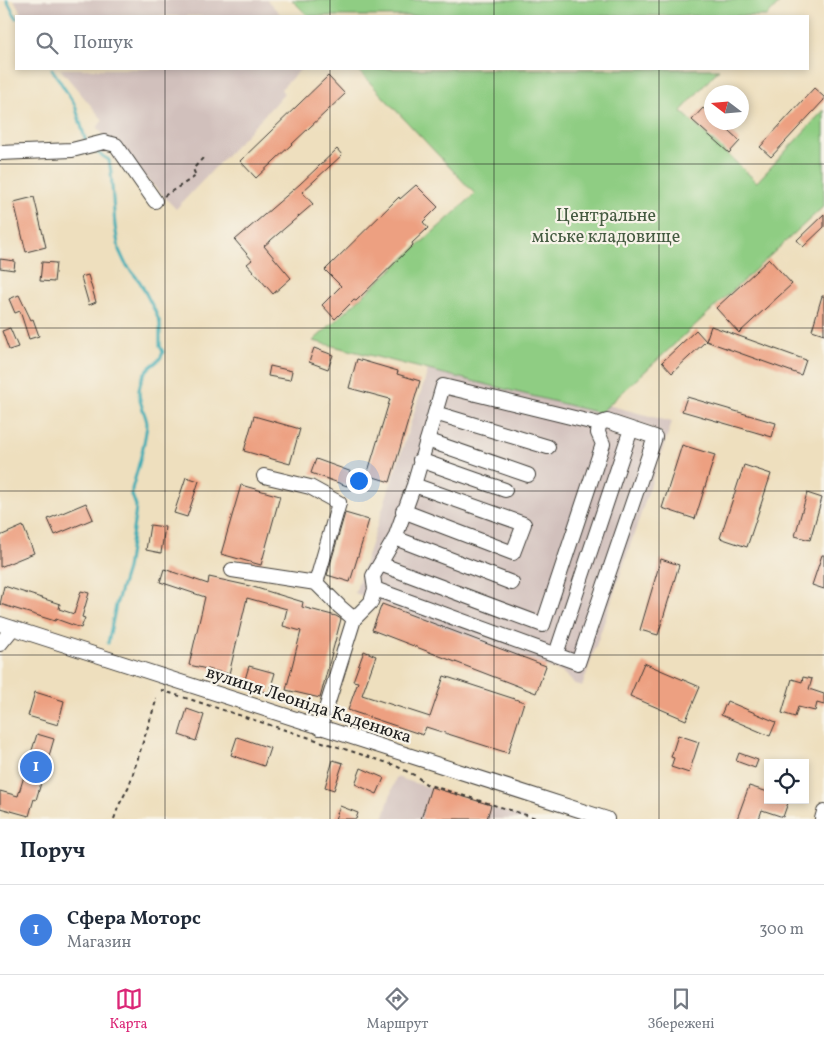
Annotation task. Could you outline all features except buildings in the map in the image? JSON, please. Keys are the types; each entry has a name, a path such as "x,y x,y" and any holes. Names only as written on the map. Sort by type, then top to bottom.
{"street":[{"path":"0,153 72,150 104,142 111,143 116,146 155,201"},
{"path":"320,728 354,618 371,602 375,589 373,576 395,538 414,485 443,386 599,424 607,421 655,437 578,662 375,589"},
{"path":"435,414 548,447"},
{"path":"380,564 542,624 603,444 598,433 599,424"},
{"path":"556,654 631,429"},
{"path":"427,440 528,475"},
{"path":"420,460 505,490"},
{"path":"264,476 310,488 339,503 316,583"},
{"path":"404,511 513,553 524,524 414,485"},
{"path":"395,538 512,583"},
{"path":"232,570 316,583 354,618"},
{"path":"0,644 6,626"},
{"name":"вулиця Леоніда Каденюка","path":"6,626 606,819"},
{"path":"822,819 824,812"}],"path":[{"path":"155,201 196,176 193,169 203,158"},
{"path":"161,690 394,765 416,776 426,784 539,819"},
{"path":"114,819 129,786 157,698"}],"shaded area":[{"path":"14,0 267,0 281,15 22,15"},
{"path":"61,70 300,70 281,89 284,94 176,209 97,128 103,120"},
{"path":"428,370 600,413 608,405 672,422 582,687 575,684 563,673 355,593"},
{"path":"396,777 529,819 383,819"}],"green space":[{"path":"292,0 782,0 768,15 307,15"},
{"name":"Центральне міське кладовище","path":"358,70 718,70 681,111 757,182 824,110 824,206 600,413 313,341 475,194"}],"waterway":[{"path":"7,0 15,16"},
{"path":"53,70 75,105 86,142"},
{"path":"93,150 109,160 119,250 125,263 140,282 155,311 160,323 160,346 163,352 159,360 145,373 139,387 140,400 147,424 132,489 136,506 127,569 116,605 108,643"}],"place":[{"name":"Сфера Моторс","path":"36,767"}]}
